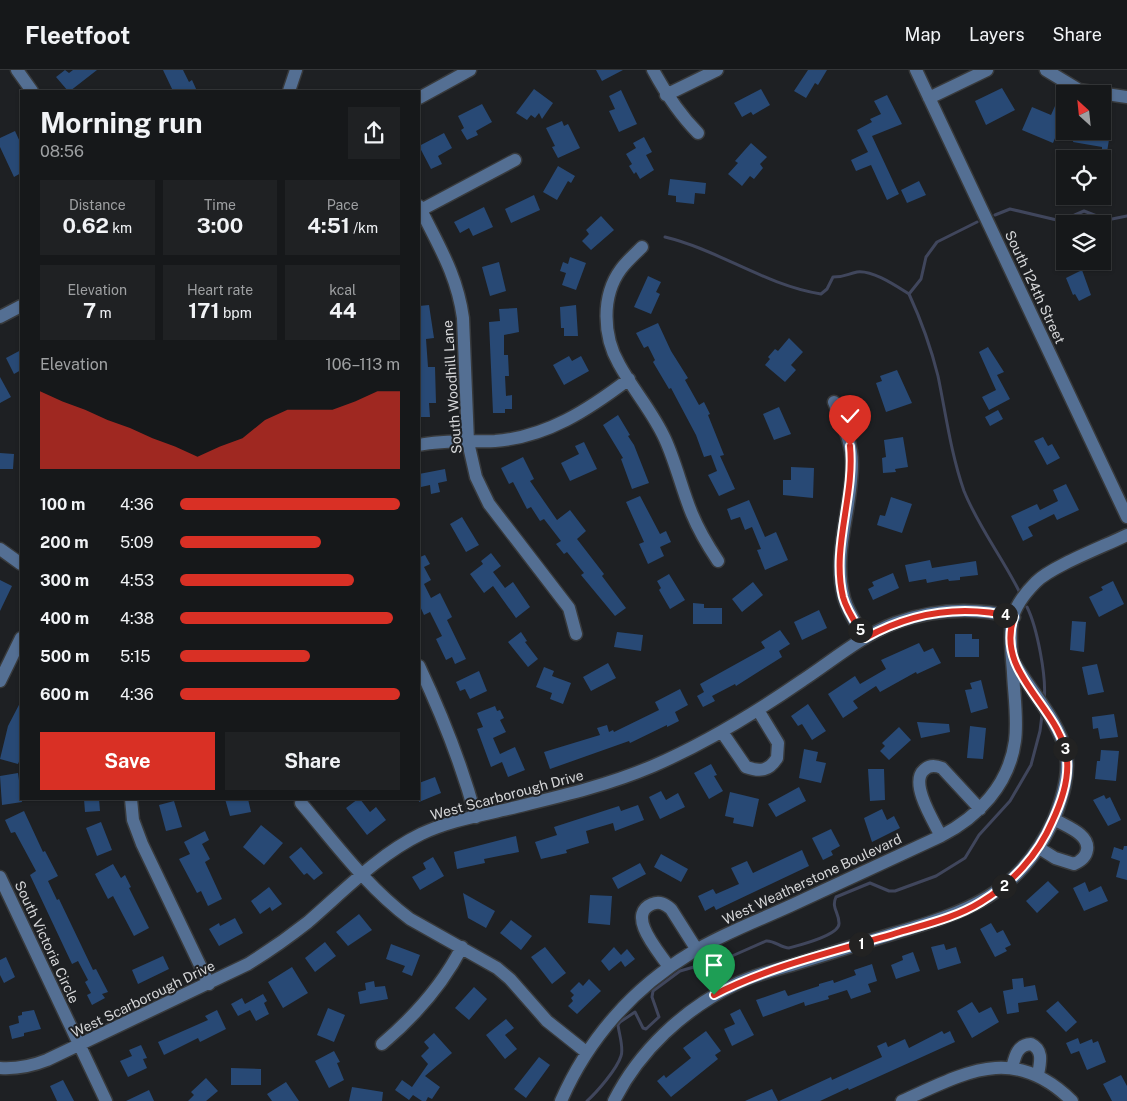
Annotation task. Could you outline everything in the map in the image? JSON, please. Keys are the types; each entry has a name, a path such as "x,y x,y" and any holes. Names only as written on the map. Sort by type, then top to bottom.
{"street":[{"path":"17,70 31,90"},
{"path":"289,90 296,70"},
{"path":"420,97 470,70"},
{"path":"654,70 666,95 682,117 698,134"},
{"path":"666,95 717,70"},
{"name":"South 124th Street","path":"916,70 1127,517"},
{"path":"929,98 987,70"},
{"path":"1046,70 1079,90 1127,97"},
{"path":"420,208 515,160"},
{"name":"South Woodhill Lane","path":"420,211 450,265 461,301 468,442 476,477 489,504 569,608 576,634"},
{"path":"642,247 620,270 612,286 607,313 607,327 611,346 618,364 649,409 666,440 691,514 718,561"},
{"path":"0,317 20,307"},
{"path":"420,445 511,439 555,426 592,407 629,379"},
{"path":"834,402 850,446 852,464 850,492 839,560 844,598 851,615 865,638"},
{"path":"1014,617 1018,605 1037,581 1054,570 1127,535"},
{"path":"0,549 20,563"},
{"name":"West Scarborough Drive","path":"0,1068 11,1069 32,1066 80,1046 248,964 278,946 383,857 420,834 476,816 613,781 652,766 699,745 722,732 865,638 894,623 934,612 969,610 1014,617"},
{"name":"West Weatherstone Boulevard","path":"561,1101 586,1052 604,1028 630,1000 669,967 697,950 941,836 960,826 980,809 1000,783 1010,761 1014,742 1016,720 1011,635 1014,617"},
{"path":"0,681 20,640"},
{"path":"614,1101 630,1074 648,1051 685,1016 714,995 761,974 966,911 1003,886 1019,872 1039,848 1054,819 1066,780 1066,752 1061,737 1012,660"},
{"path":"420,668 459,759 476,816"},
{"path":"722,732 746,768 760,771 768,768 777,758 778,743 758,710"},
{"path":"941,836 919,788 919,778 925,769 930,766 942,768 980,809"},
{"path":"130,800 133,820 142,844 209,984"},
{"path":"301,803 380,894 410,919 497,968 510,979 546,1021 586,1052"},
{"path":"1039,848 1055,858 1074,864 1087,854 1088,847 1084,838 1054,819"},
{"name":"South Victoria Circle","path":"0,877 106,1101"},
{"path":"669,967 643,926 642,914 646,907 658,902 670,908 697,950"},
{"path":"382,1044 403,1027 430,997 446,975 462,947"},
{"path":"1012,1068 1018,1049 1026,1044 1031,1044 1036,1046 1041,1055 1038,1075"},
{"path":"902,1101 976,1070 1012,1068 1038,1075 1062,1091 1072,1101"}],"building":[{"path":"65,70 69,73 73,70 97,70 71,90 67,90 56,77"},
{"path":"163,70 183,70 189,82 192,80 197,90 173,90"},
{"path":"596,70 623,70 602,81"},
{"path":"808,70 827,70 818,85 815,83 806,98 794,91"},
{"path":"1002,88 1015,110 986,125 975,101"},
{"path":"534,89 553,103 542,119 539,113 535,118 531,115 527,120 516,113"},
{"path":"761,89 770,105 753,115 751,112 742,117 734,103"},
{"path":"621,90 637,124 619,132 609,111 615,109 609,96"},
{"path":"887,95 902,124 872,136 899,194 887,200 871,165 856,171 851,160 868,152 857,130 872,122 870,119 881,114 874,101"},
{"path":"482,104 492,122 476,131 478,135 467,140 461,130 464,128 458,116"},
{"path":"1056,106 1056,136 1053,143 1022,130 1032,107 1051,115"},
{"path":"562,121 564,126 568,124 580,148 558,158 552,147 555,146 546,128"},
{"path":"15,131 20,142 20,174 14,177 0,147 0,138"},
{"path":"444,133 452,148 438,156 442,164 431,169 420,145"},
{"path":"644,137 652,152 646,155 654,170 640,179 629,166 632,164 626,154 636,148 633,143"},
{"path":"1073,140 1109,140 1107,150 1102,150 1102,147 1073,142"},
{"path":"751,143 767,157 760,164 763,168 754,179 750,176 742,186 728,174 738,163 735,161"},
{"path":"558,166 575,176 571,183 568,181 557,200 543,192"},
{"path":"670,179 706,183 705,194 695,193 694,204 676,202 676,196 668,195"},
{"path":"919,181 926,195 907,203 901,190"},
{"path":"534,195 540,210 511,223 505,209"},
{"path":"484,207 493,227 473,236 469,228 460,233 454,222"},
{"path":"601,216 614,230 591,250 582,241 589,234 586,230"},
{"path":"570,257 586,263 576,290 562,285 566,273 560,271 563,262 568,264"},
{"path":"499,262 506,291 490,296 482,267"},
{"path":"1082,270 1091,295 1079,301 1075,294 1073,295 1066,278"},
{"path":"648,276 661,282 656,292 660,294 651,314 634,307"},
{"path":"429,305 434,338 426,339 428,367 435,367 436,403 429,403 430,417 420,417 420,306"},
{"path":"576,305 578,336 564,336 564,328 561,328 560,307"},
{"path":"517,308 519,332 504,335 504,355 508,355 509,376 505,376 506,396 512,395 512,409 505,409 505,413 493,413 489,322 500,321 499,309"},
{"path":"658,323 671,351 688,378 685,380 699,405 704,402 710,414 708,415 724,455 720,456 735,489 719,496 708,475 717,471 711,455 704,457 696,435 671,388 669,389 653,362 655,360 648,346 644,348 636,333"},
{"path":"789,338 803,352 791,365 796,370 785,382 765,365 770,359 768,357 775,349 778,351"},
{"path":"988,347 1004,372 997,375 1010,399 989,410 982,397 996,390 979,352"},
{"path":"20,351 20,371 14,374 6,358"},
{"path":"569,356 572,361 581,356 589,371 564,385 553,365"},
{"path":"897,370 912,403 886,412 876,383 882,381 880,376"},
{"path":"0,377 11,397 0,403"},
{"path":"779,407 791,434 774,440 763,414"},
{"path":"998,410 1003,419 990,426 985,417"},
{"path":"618,415 630,435 628,436 634,445 649,483 632,489 621,459 623,458 603,425"},
{"path":"903,437 908,467 895,469 896,472 883,473 882,458 886,457 884,440"},
{"path":"1043,437 1048,446 1052,444 1060,458 1047,465 1034,441"},
{"path":"584,442 597,469 570,481 561,463 579,454 575,446"},
{"path":"0,453 14,454 13,469 0,469"},
{"path":"523,457 534,479 530,481 557,520 570,510 586,531 577,539 604,574 602,576 626,608 615,616 581,575 584,573 567,552 564,554 556,544 561,541 544,519 540,521 531,507 527,509 513,482 509,484 501,468"},
{"path":"791,467 814,468 813,498 783,495 783,480 791,480"},
{"path":"445,469 447,481 438,483 440,492 431,494 430,485 421,487 420,474"},
{"path":"1066,484 1079,510 1057,520 1054,514 1028,527 1033,536 1023,541 1011,516 1037,504 1040,510 1058,501 1053,490"},
{"path":"640,496 660,534 666,531 671,542 660,547 664,556 648,564 639,544 644,542 626,502"},
{"path":"891,497 912,504 902,533 877,525 880,515 885,516"},
{"path":"749,500 765,537 776,532 788,560 765,570 757,550 761,549 752,527 745,530 740,517 731,520 727,509"},
{"path":"462,517 479,545 466,552 450,524"},
{"path":"491,553 501,566 493,572 505,588 513,582 530,607 516,618 493,586 484,593 470,574 483,564 481,561"},
{"path":"425,555 430,564 424,567 431,580 424,584 431,598 440,593 452,617 447,620 466,659 455,664 452,657 446,660 436,639 442,636 430,612 424,615 420,606 420,557"},
{"path":"930,560 932,568 976,561 978,575 960,577 960,580 949,581 948,579 927,583 926,579 909,582 905,565"},
{"path":"893,573 899,588 873,600 868,589 874,586 872,582"},
{"path":"669,574 685,600 670,609 659,590 661,588 657,581"},
{"path":"0,580 12,586 0,611"},
{"path":"1113,581 1124,604 1099,617 1089,597 1103,590 1101,587"},
{"path":"753,582 763,595 742,612 732,599"},
{"path":"693,603 704,604 704,608 722,608 722,624 693,624"},
{"path":"819,610 827,628 802,640 794,622"},
{"path":"1072,621 1086,622 1084,652 1070,650"},
{"path":"780,630 790,644 779,651 782,657 736,686 735,684 712,696 715,701 703,707 697,696 704,692 700,684 765,648 761,642"},
{"path":"521,632 527,641 525,642 538,659 528,667 508,642"},
{"path":"617,632 643,635 641,651 614,647"},
{"path":"955,634 972,634 972,639 979,639 979,657 955,657"},
{"path":"919,643 924,652 933,648 941,663 917,674 916,672 880,692 876,686 853,701 858,708 843,718 828,694 855,676 860,684 886,669 881,660"},
{"path":"608,663 616,678 591,691 583,677"},
{"path":"1097,664 1104,692 1088,695 1082,667"},
{"path":"544,667 554,671 552,676 571,683 563,704 550,699 552,693 536,687"},
{"path":"479,671 487,691 470,699 465,689 460,691 456,682"},
{"path":"981,680 988,708 971,713 965,690 972,689 970,683"},
{"path":"680,689 688,705 675,712 679,721 630,743 629,741 550,769 544,752 600,735 597,728 607,725 609,732 613,730 614,732 659,710 655,702"},
{"path":"20,703 20,759 18,764 0,759 8,726"},
{"path":"808,704 826,731 812,740 802,724 798,726 791,716"},
{"path":"495,706 497,711 500,710 504,718 500,720 506,732 493,738 500,754 515,747 525,770 508,777 502,762 491,767 477,729 483,727 477,713"},
{"path":"1114,714 1118,737 1100,739 1098,728 1093,729 1092,717"},
{"path":"917,722 949,724 950,732 921,738"},
{"path":"970,726 986,728 983,759 967,758"},
{"path":"899,727 911,740 889,760 880,751 885,746 882,743"},
{"path":"804,749 818,752 816,761 826,763 821,783 799,778"},
{"path":"1101,750 1119,751 1116,781 1095,779 1097,761 1100,761"},
{"path":"711,764 717,775 714,776 723,791 709,799 694,773"},
{"path":"868,769 884,769 885,800 870,801"},
{"path":"18,773 20,800 22,802 2,805 0,776"},
{"path":"435,777 441,793 419,802 420,783"},
{"path":"799,787 806,801 776,817 768,804"},
{"path":"661,791 666,800 678,793 685,807 660,819 649,797"},
{"path":"730,792 759,799 753,827 733,823 734,818 725,816"},
{"path":"1104,795 1106,799 1110,797 1121,820 1108,826 1093,800"},
{"path":"84,800 99,800 100,811 85,812"},
{"path":"225,800 248,800 251,812 230,816"},
{"path":"357,800 361,800 370,812 376,807 386,820 367,835 346,808"},
{"path":"174,801 182,827 166,831 159,805"},
{"path":"638,805 644,820 615,831 613,823 586,831 589,843 566,850 567,853 541,859 535,842 557,835 554,827 619,806 621,811"},
{"path":"882,809 887,820 894,816 900,828 872,842 864,818"},
{"path":"24,811 43,852 45,851 58,876 48,881 57,900 59,899 93,970 96,969 108,992 102,994 105,998 92,1005 87,995 91,993 85,982 88,980 78,961 72,964 30,875 36,871 15,832 11,833 5,820"},
{"path":"101,822 112,850 97,856 86,828"},
{"path":"261,825 283,843 264,865 243,847"},
{"path":"831,829 840,846 831,851 833,855 823,860 812,838"},
{"path":"205,831 209,840 202,844 210,859 205,862 222,899 208,906 201,891 197,893 179,859 190,854 184,842"},
{"path":"516,836 519,852 484,859 485,863 457,869 454,852"},
{"path":"1124,846 1127,846 1127,880 1116,877 1120,861 1111,858 1114,847 1123,850"},
{"path":"301,847 323,873 314,880 307,873 304,875 289,857"},
{"path":"802,850 809,866 716,910 714,906 705,911 698,896 713,889 716,894 739,884 731,868 747,861 753,873"},
{"path":"661,854 688,869 681,882 654,867"},
{"path":"433,857 444,876 420,890 412,877 426,869 423,863"},
{"path":"640,863 646,874 618,889 612,878"},
{"path":"113,864 121,878 125,875 131,887 129,888 149,928 134,936 113,896 108,899 95,874"},
{"path":"1048,881 1059,892 1037,913 1026,901"},
{"path":"1085,882 1089,892 1101,886 1108,901 1084,911 1073,888"},
{"path":"269,887 282,904 272,911 270,907 260,914 251,901"},
{"path":"463,893 495,911 486,928 468,918"},
{"path":"590,895 612,896 610,925 588,923"},
{"path":"359,914 372,930 348,946 336,932"},
{"path":"235,918 243,933 219,946 209,929 219,923 220,926"},
{"path":"511,920 532,936 521,950 500,933"},
{"path":"991,923 997,933 1003,930 1011,945 1005,948 1007,951 995,957 980,929"},
{"path":"325,942 336,956 315,972 305,958"},
{"path":"391,944 420,955 412,976 402,972 405,966 386,959"},
{"path":"944,944 946,950 956,947 961,963 938,970 931,947"},
{"path":"545,947 566,973 552,984 531,957"},
{"path":"614,947 621,955 627,949 635,959 625,967 621,961 609,971 601,961"},
{"path":"913,952 920,971 896,979 891,965 903,960 902,956"},
{"path":"163,956 169,969 138,984 132,970"},
{"path":"6,957 15,977 4,983 0,975 0,960"},
{"path":"872,964 877,981 868,984 871,992 851,999 847,990 828,996 829,999 805,1006 804,1002 763,1017 756,1000 785,990 788,996 833,980 834,983 856,975 854,970"},
{"path":"292,967 308,993 283,1008 268,982"},
{"path":"1023,978 1024,987 1035,985 1038,1000 1018,1003 1019,1012 1007,1014 1003,991 1013,989 1012,979"},
{"path":"589,979 601,991 577,1014 568,1006 573,1001 571,998 574,995 570,991 579,982 583,986"},
{"path":"374,981 375,987 385,986 388,999 360,1004 358,992 366,990 365,983"},
{"path":"474,987 487,999 469,1020 455,1008"},
{"path":"263,994 267,1001 264,1003 269,1014 256,1021 250,1010 238,1016 231,1004 242,998 245,1004"},
{"path":"1058,1001 1077,1022 1066,1032 1046,1011"},
{"path":"972,1002 979,1013 991,1007 999,1022 972,1038 957,1011"},
{"path":"328,1008 345,1015 334,1042 317,1035"},
{"path":"740,1009 754,1035 732,1046 724,1029 735,1024 730,1014"},
{"path":"34,1010 41,1029 24,1033 24,1036 12,1039 9,1026 19,1023 18,1016 22,1015 22,1012"},
{"path":"217,1010 226,1029 200,1042 198,1038 164,1055 158,1042 208,1020 205,1016"},
{"path":"506,1019 514,1028 505,1035 517,1049 505,1059 486,1035"},
{"path":"706,1031 721,1051 715,1055 718,1059 671,1097 657,1081 664,1075 666,1078 691,1058 683,1048"},
{"path":"942,1031 944,1034 950,1031 955,1042 849,1090 848,1088 820,1101 779,1101 831,1077 832,1080 882,1057 877,1046 886,1042 888,1047 905,1039 909,1048"},
{"path":"434,1033 452,1053 425,1076 440,1087 432,1099 428,1097 426,1101 422,1101 413,1095 409,1100 395,1090 402,1080 412,1087 428,1064 421,1056 429,1048 424,1042"},
{"path":"1078,1038 1080,1044 1092,1039 1093,1043 1098,1041 1106,1062 1087,1070 1079,1051 1071,1054 1066,1043"},
{"path":"141,1045 147,1058 143,1059 147,1068 128,1077 120,1061 132,1056 129,1050"},
{"path":"334,1051 340,1062 337,1063 344,1080 329,1088 315,1061"},
{"path":"539,1057 550,1065 526,1098 514,1089"},
{"path":"231,1068 261,1069 261,1085 231,1085"},
{"path":"1121,1075 1127,1086 1127,1101 1112,1101 1103,1084"},
{"path":"206,1078 218,1091 206,1101 188,1101 194,1095 191,1092"},
{"path":"63,1080 74,1101 57,1101 50,1086"},
{"path":"286,1082 299,1101 272,1101 267,1094"},
{"path":"352,1087 383,1092 382,1101 349,1101"},
{"path":"772,1089 778,1101 745,1101"},
{"path":"149,1090 154,1101 126,1101"}],"waterway":[{"path":"995,215 1010,209 1061,221 1084,211 1107,220 1127,216"},
{"path":"977,222 937,242 926,257 921,279 909,294 918,314 938,376 952,449 964,491 976,517 1019,591"},
{"path":"665,237 704,250 800,290 821,294 827,289 833,277 863,272 884,279 909,294"},
{"path":"1027,607 1040,653 1044,679 1044,700"},
{"path":"587,1101 606,1080 619,1061 622,1049 618,1025 620,1022 635,1012 643,1028 646,1029 659,1017 652,997 653,991 680,971 732,956 766,941 789,948 818,939 833,932 838,927 839,919 834,904 836,897 870,883 889,891 895,891 936,876 965,858 979,835 1010,801 1031,765 1042,715"}],"route":[{"path":"714,995 761,974 966,911 981,902 1019,872 1039,848 1058,809 1066,780 1066,752 1061,737 1012,660 1011,635 1014,617 969,610 934,612 894,623 865,638 851,615 844,598 839,560 850,492 852,464 850,446"}]}
